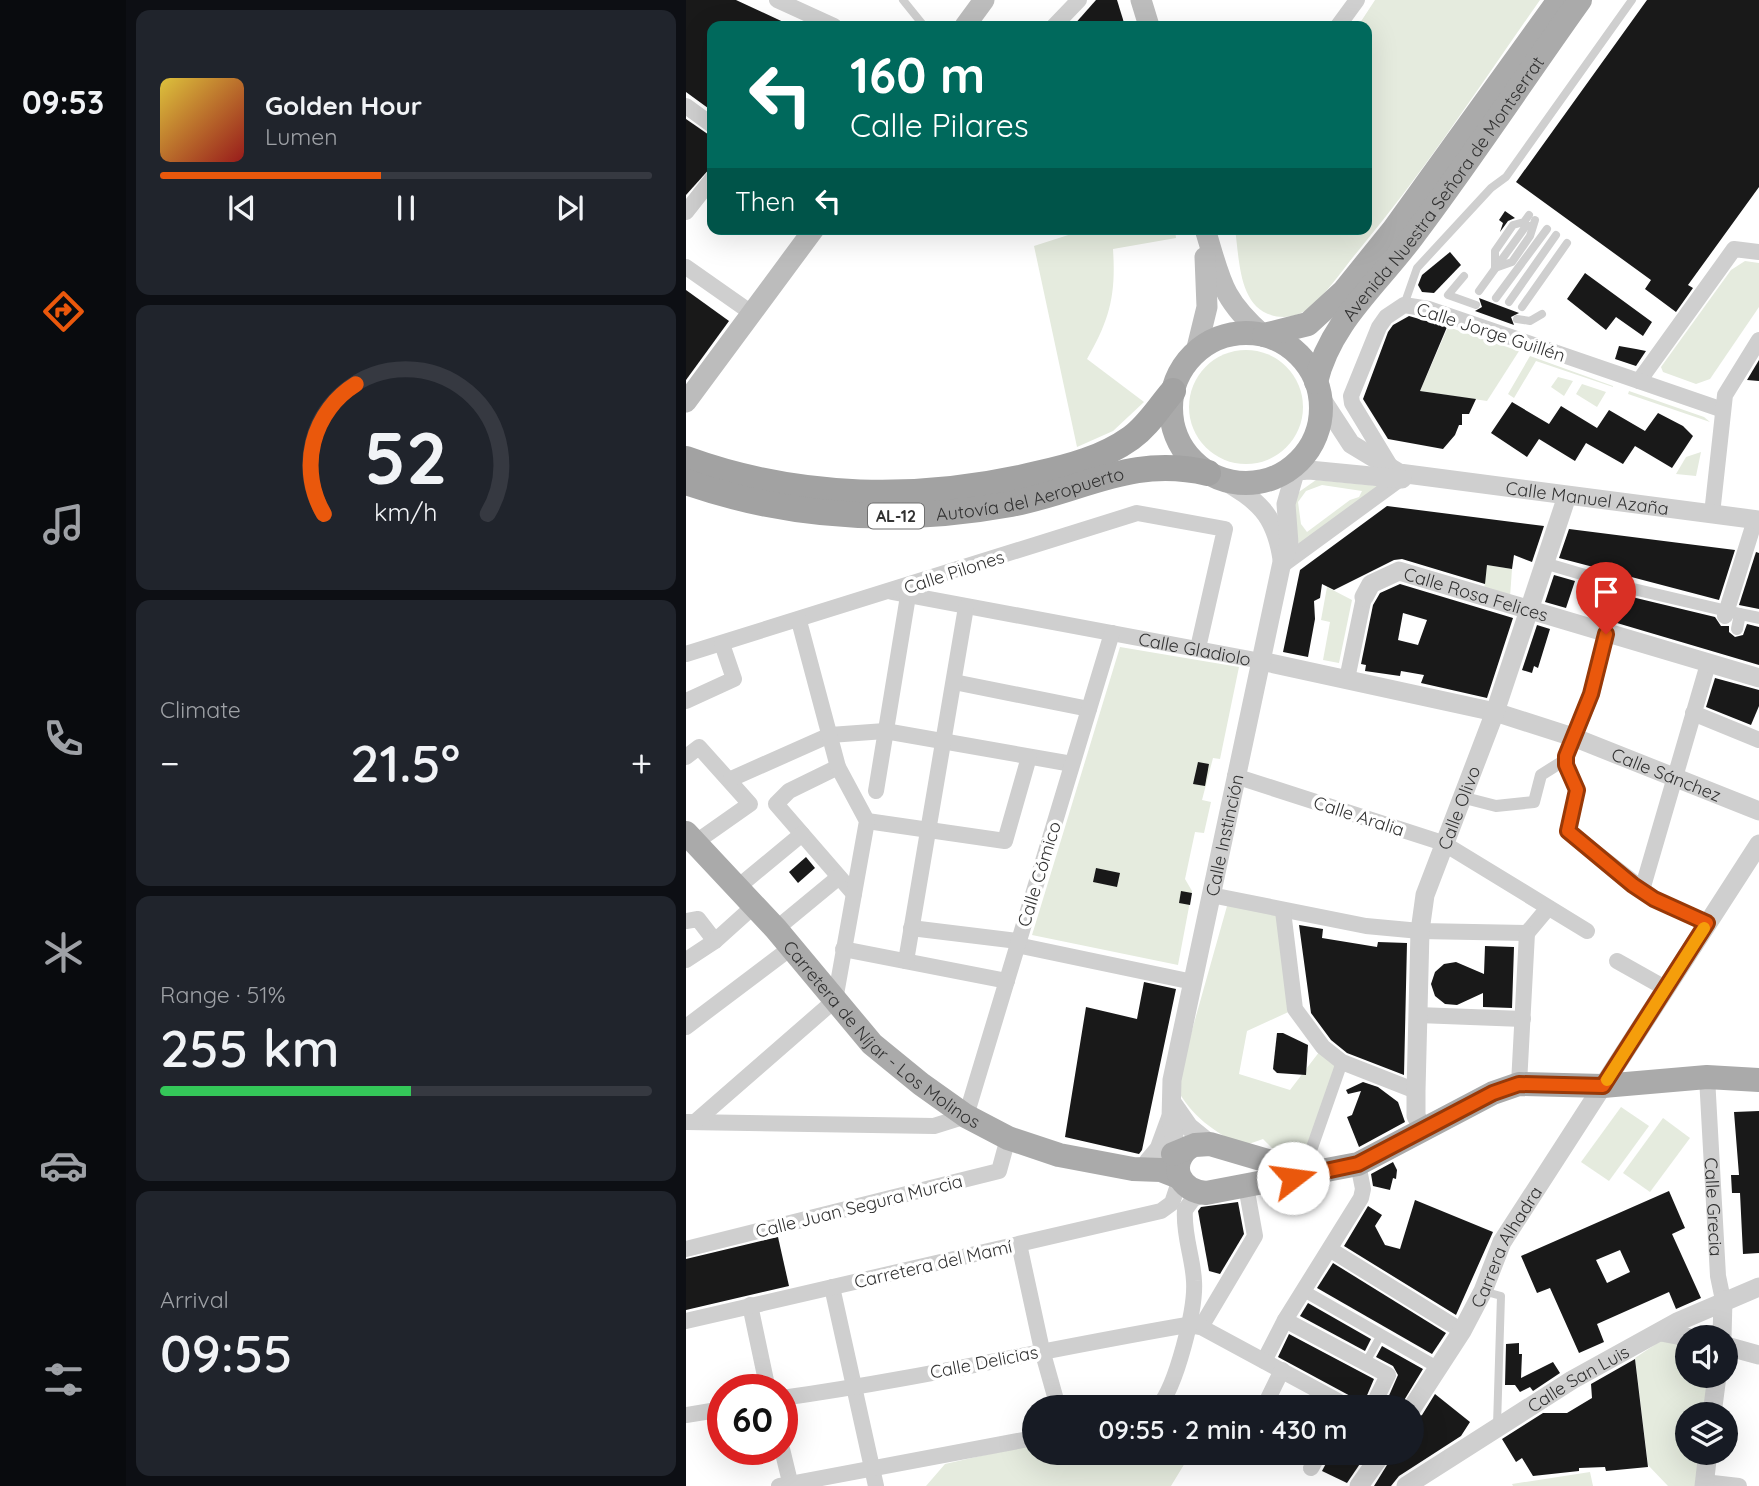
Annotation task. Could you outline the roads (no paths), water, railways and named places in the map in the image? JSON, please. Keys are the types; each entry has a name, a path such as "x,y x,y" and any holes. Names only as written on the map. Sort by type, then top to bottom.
{"highway":[{"name":"Autovía del Aeropuerto","path":"686,459 786,486 870,493 941,491 1029,476 1101,454 1141,430 1172,391"},
{"name":"Autovía del Aeropuerto","path":"686,482 760,505 821,514 887,516 936,514 1011,504 1142,467 1214,475"}],"main road":[{"path":"1141,0 1147,21"},
{"name":"Avenida Nuestra Señora de Montserrat","path":"1263,335 1308,324 1353,280 1394,229 1559,0"},
{"name":"Avenida Nuestra Señora de Montserrat","path":"1319,390 1324,353 1339,327 1412,238 1580,0"},
{"path":"968,21 982,1"},
{"path":"686,402 810,235"},
{"path":"1195,352 1207,307 1206,235"},
{"path":"1208,235 1228,299 1239,314 1263,335 1296,352 1319,390 1316,435 1293,468 1251,483 1214,475 1187,455 1177,438 1171,418 1172,391 1179,373 1195,352 1216,339 1231,334 1263,335"},
{"name":"Carretera de Níjar - Los Molinos","path":"693,842 755,905 872,1044 966,1116 1008,1138 1059,1155 1166,1171 1188,1163"},
{"path":"1212,1192 1358,1164 1493,1093 1519,1084 1603,1086 1707,1077 1759,1080"},
{"path":"1188,1163 1226,1154 1229,1174 1212,1192"},
{"name":"Carretera de Níjar - Los Molinos","path":"1121,1166 1148,1162 1188,1163"},
{"path":"1188,1163 1307,1173"},
{"name":"Carretera de Níjar - Los Molinos","path":"1188,1163 1191,1190 1212,1192"}],"street":[{"path":"777,0 823,21"},
{"path":"1059,21 1079,0"},
{"path":"1342,21 1357,0"},
{"path":"686,106 707,121"},
{"path":"686,212 707,185"},
{"path":"1639,381 1734,249 1759,252"},
{"path":"686,267 753,314"},
{"name":"Calle Jorge Guillén","path":"1397,475 1352,403 1351,396 1379,327 1386,317 1404,305 1429,309 1639,381 1724,403"},
{"path":"1712,514 1724,403 1759,341"},
{"name":"Calle Manuel Azaña","path":"1319,390 1351,444 1397,475"},
{"name":"Calle Manuel Azaña","path":"1293,468 1397,475 1757,520 1731,614"},
{"name":"Calle Instinción","path":"1188,1163 1172,1109 1172,1080 1234,776 1289,543 1286,504 1293,468"},
{"name":"Calle Instinción","path":"1214,475 1244,493 1265,510 1272,523 1282,564"},
{"path":"1282,564 1397,475"},
{"name":"Calle Olivo","path":"1424,1130 1416,1116 1416,1091 1420,931 1425,895 1495,712 1567,496"},
{"name":"Calle Pilones","path":"686,654 799,621 1137,513 1225,529 1198,649"},
{"path":"1544,563 1629,588 1731,614 1759,618"},
{"name":"Calle Rosa Felices","path":"1347,679 1364,597 1371,584 1399,571 1759,678"},
{"name":"Calle Gladiolo","path":"891,592 1261,661 1495,712"},
{"path":"876,791 908,596"},
{"path":"906,961 926,830 966,607"},
{"path":"1731,614 1737,629"},
{"path":"690,1122 835,1000 867,821 838,767 799,621"},
{"name":"Calle Cómico","path":"966,1116 1112,633"},
{"path":"1461,797 1496,806 1534,802 1541,775 1565,760 1591,694 1606,634"},
{"path":"686,701 734,680 722,644"},
{"path":"1642,890 1708,664"},
{"path":"954,682 1088,709"},
{"name":"Calle Sánchez","path":"1495,712 1573,737 1759,811"},
{"path":"1693,713 1759,740"},
{"path":"731,779 830,735 885,731 1072,764"},
{"path":"686,757 699,747 731,779 750,804 693,842"},
{"path":"867,821 1005,841 1029,757"},
{"path":"1565,760 1577,790 1568,831 1654,899 1707,923"},
{"path":"838,767 789,790 776,804 854,894"},
{"name":"Calle Aralia","path":"1234,776 1443,843 1587,931"},
{"path":"738,887 802,834"},
{"name":"Carrera Alhadra","path":"1420,1395 1462,1331 1483,1291 1502,1242 1759,844"},
{"path":"686,1027 784,938 839,877"},
{"path":"1211,895 1366,926 1420,931 1527,933"},
{"path":"686,960 715,941 755,905"},
{"path":"1519,1084 1527,933 1548,908"},
{"path":"1283,911 1295,1009 1323,1047 1342,1062 1416,1091"},
{"path":"686,920 698,919 715,941"},
{"path":"911,928 1018,943 1193,982"},
{"path":"843,948 1007,981"},
{"path":"1617,961 1665,988"},
{"path":"1418,1016 1522,1019"},
{"path":"1307,1173 1307,1162 1342,1062"},
{"name":"Calle Grecia","path":"1707,1077 1718,1276 1723,1300 1722,1325"},
{"path":"1172,1109 1189,1127 1188,1163 1176,1211 1185,1222"},
{"name":"Calle Instinción","path":"1148,1162 1159,1149 1172,1109"},
{"path":"690,1122 934,1126 966,1116"},
{"name":"Calle Juan Segura Murcia","path":"686,1249 999,1171 1008,1138"},
{"name":"Carretera del Mamí","path":"686,1321 1161,1211 1188,1163"},
{"path":"1264,1362 1286,1320 1331,1251 1361,1198 1363,1189 1358,1164"},
{"path":"1165,1395 1194,1326 1255,1236 1246,1186"},
{"path":"1194,1326 1194,1283 1185,1210 1190,1202 1212,1192"},
{"path":"1020,1244 1042,1350 1055,1395"},
{"path":"1331,1251 1462,1331"},
{"path":"832,1287 876,1486"},
{"name":"Calle San Luis","path":"1406,1486 1572,1380 1723,1300 1759,1287"},
{"path":"1304,1291 1437,1367"},
{"path":"750,1305 765,1374"},
{"path":"1286,1320 1388,1375 1378,1395"},
{"path":"1194,1326 1325,1395"},
{"name":"Calle Delicias","path":"798,1396 854,1388 1042,1350 1194,1326"},
{"path":"1661,1332 1675,1335"},
{"path":"1738,1349 1759,1355"},
{"path":"1270,1395 1282,1370"},
{"path":"686,1415 707,1412"},
{"path":"784,1465 787,1485 1022,1440"},
{"path":"1360,1486 1374,1465"},
{"path":"1706,1465 1704,1484 1739,1486"}],"lane":[{"path":"903,0 920,21"},
{"path":"1404,305 1417,268 1491,188 1506,177 1632,0"},
{"path":"1479,291 1495,268 1495,251 1513,225 1529,222 1530,237 1512,262 1495,268"},
{"path":"1496,298 1547,229"},
{"path":"1508,302 1556,235"},
{"path":"1522,307 1567,243"},
{"path":"1464,276 1448,295 1476,305"},
{"path":"1517,319 1530,321 1542,314"},
{"path":"1483,1291 1501,1296 1497,1428"},
{"path":"1366,1362 1383,1336"}]}
